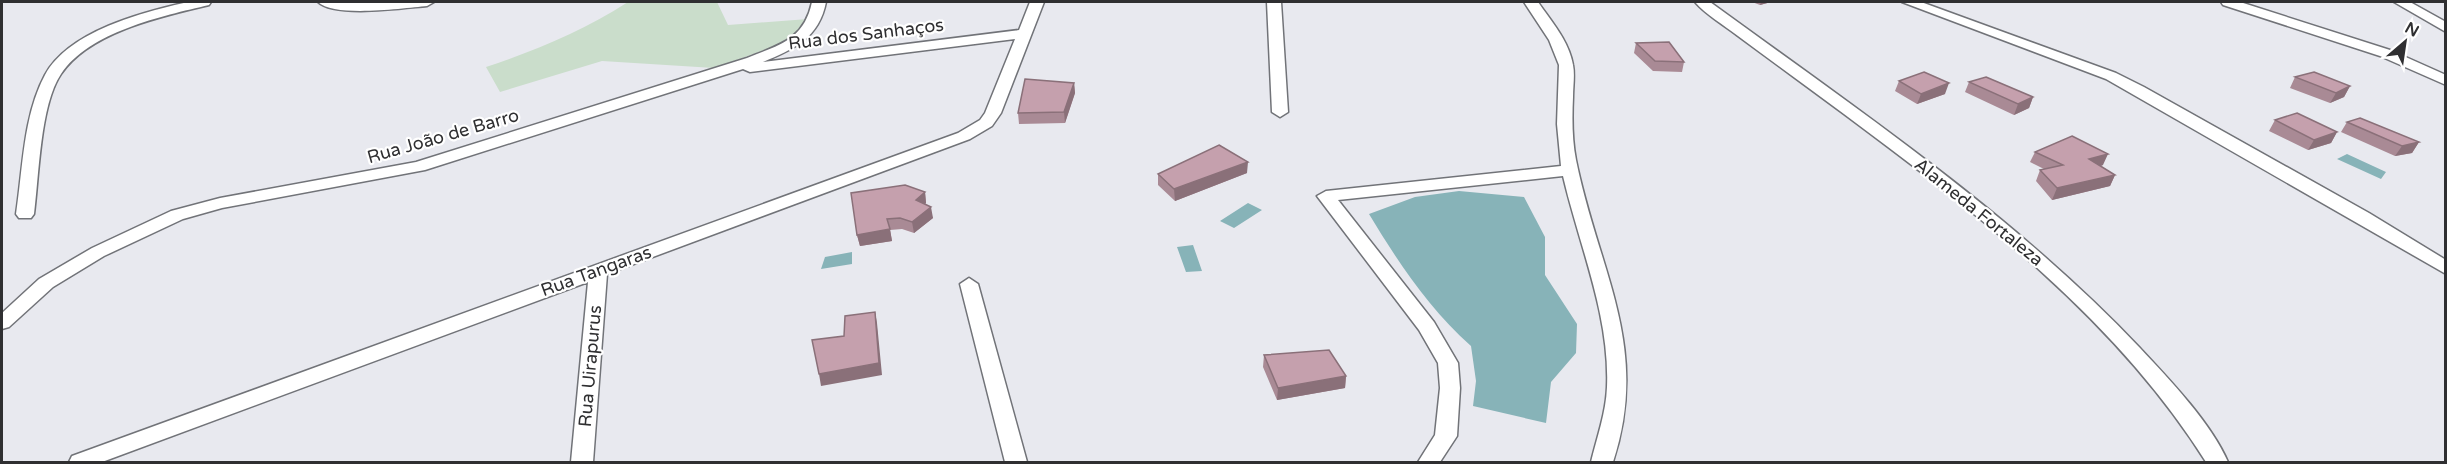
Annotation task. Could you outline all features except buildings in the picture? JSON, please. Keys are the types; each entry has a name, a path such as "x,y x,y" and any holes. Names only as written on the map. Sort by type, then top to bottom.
{"street":[{"path":"25,214 42,107 53,75 72,53 114,29 161,12 204,2"},
{"path":"325,2 369,8 427,2"},
{"name":"Rua João de Barro","path":"2,323 46,283 98,252 177,215 220,203 370,178 419,166 752,61 791,44 812,29 819,2"},
{"name":"Rua Tangaras","path":"80,462 975,130 986,123 993,113 1037,2"},
{"path":"1274,2 1280,112"},
{"path":"1532,2 1559,45 1566,66 1564,106 1570,170 1617,348 1620,387 1613,436 1602,462"},
{"name":"Alameda Fortaleza","path":"1702,2 1928,170 2040,260 2149,368 2194,424 2217,462"},
{"path":"1909,2 2111,76 2363,217 2445,268"},
{"path":"2228,2 2385,53 2445,81"},
{"path":"2401,2 2445,28"},
{"name":"Rua dos Sanhaços","path":"714,73 1023,34"},
{"path":"1429,462 1446,436 1450,388 1448,363 1427,327 1326,196 1570,170"},
{"name":"Rua Uirapurus","path":"582,462 598,270"},
{"path":"969,284 1016,462"}],"green space":[{"path":"628,2 717,2 728,25 808,19 805,29 787,42 714,68 602,61 500,92 486,67 559,39"}],"water":[{"path":"2347,154 2386,172 2381,179 2337,159"},
{"path":"1459,191 1524,197 1545,237 1545,275 1577,324 1576,353 1551,382 1546,423 1473,406 1476,381 1471,346 1428,301 1391,250 1369,214 1415,197"},
{"path":"1248,203 1262,210 1234,228 1220,221"},
{"path":"1193,245 1202,271 1186,272 1177,247"},
{"path":"852,252 852,264 821,269 825,257"}]}
